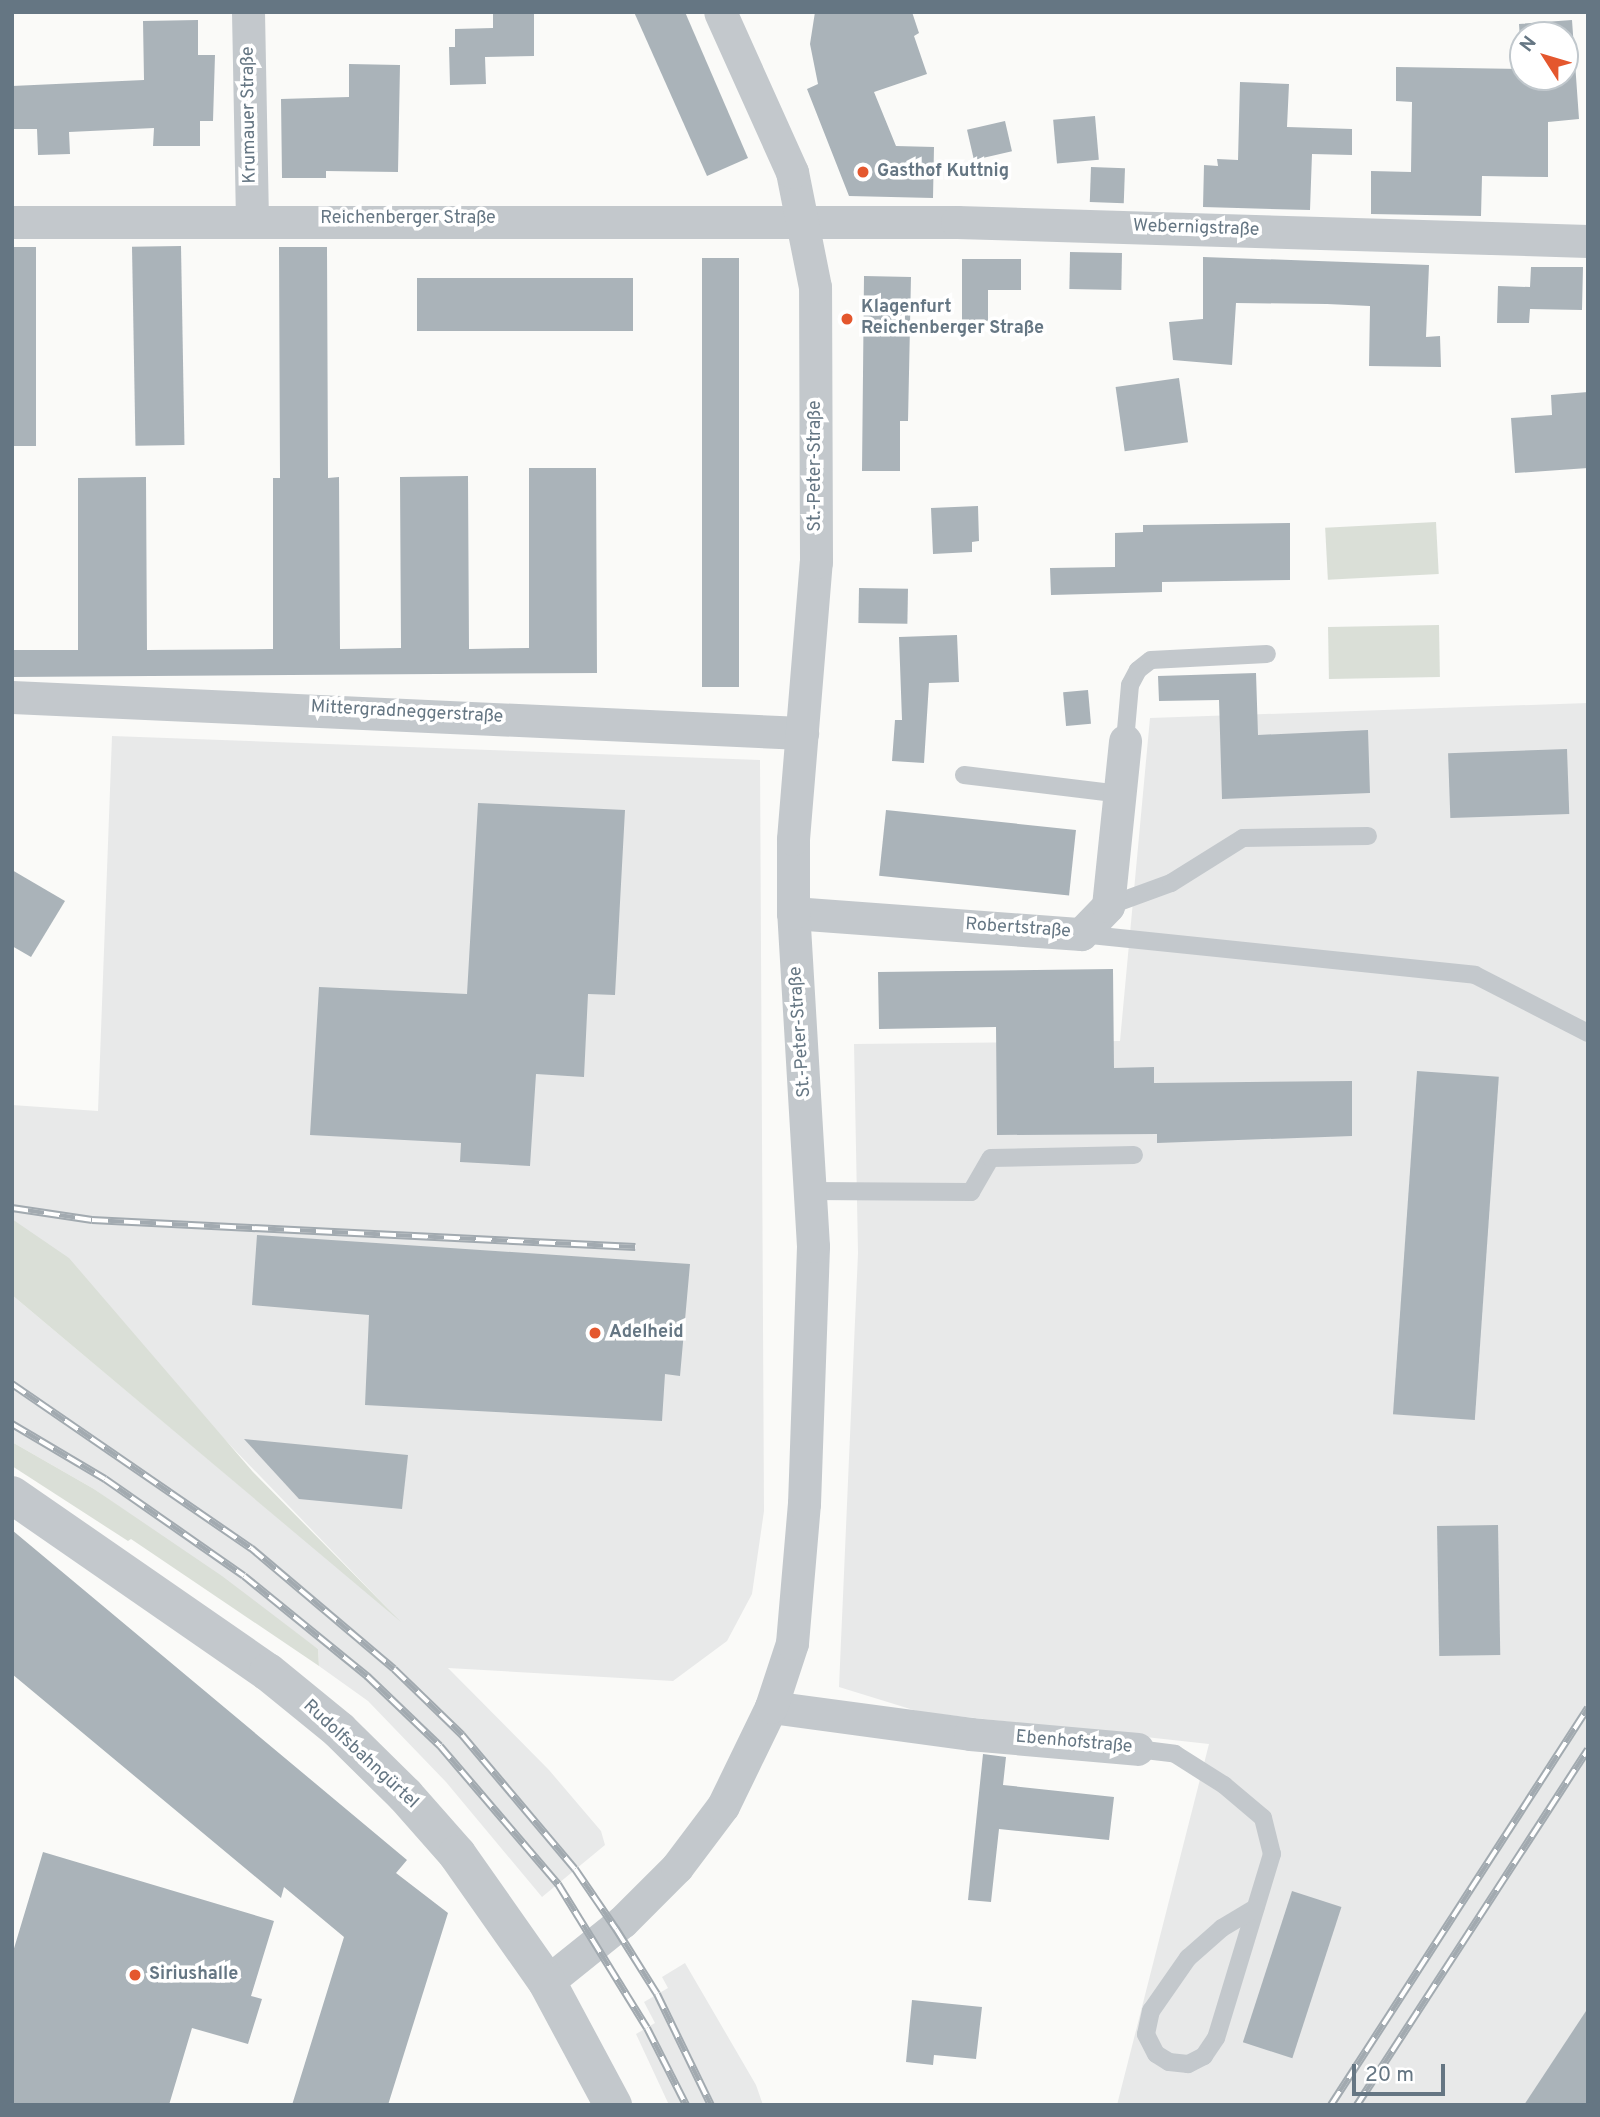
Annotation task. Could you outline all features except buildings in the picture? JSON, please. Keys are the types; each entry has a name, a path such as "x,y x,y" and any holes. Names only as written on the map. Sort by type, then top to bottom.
{"street":[{"name":"Krumauer Straße","path":"248,12 253,219"},
{"name":"St.-Peter-Straße","path":"547,1982 622,1922 677,1867 723,1806 771,1707 792,1643 804,1504 811,1191 793,913 802,733 816,562 815,300 804,220 792,172 720,12"},
{"name":"Reichenberger Straße","path":"12,222 253,219 804,220"},
{"name":"Webernigstraße","path":"804,220 1588,241"},
{"name":"Mittergradneggerstraße","path":"12,697 802,733"},
{"path":"1108,906 1125,741"},
{"name":"Robertstraße","path":"793,913 1082,934 1108,906"},
{"name":"Rudolfsbahngürtel","path":"12,1495 268,1672 339,1730 457,1854 547,1982 613,2105"},
{"name":"Ebenhofstraße","path":"771,1707 970,1734 1137,1749"}],"lane":[{"path":"1125,741 1130,685 1138,670 1152,660 1267,654"},
{"path":"964,775 1120,794"},
{"path":"1108,906 1171,883 1243,838 1368,836"},
{"path":"1082,934 1475,975 1588,1033"},
{"path":"811,1191 971,1192 991,1158 1134,1155"},
{"name":"Ebenhofstraße","path":"1137,1749 1175,1754 1224,1785 1263,1818 1272,1854 1216,2038 1204,2056 1188,2064 1169,2062 1156,2054 1146,2034 1151,2011 1188,1958 1222,1928 1255,1908"}],"shaded area":[{"path":"1436,522 1439,574 1328,580 1325,528"},
{"path":"1439,625 1440,677 1329,679 1328,627"},
{"path":"1588,703 1588,2105 1117,2105 1209,1744 920,1712 839,1687 858,1253 854,1044 1120,1041 1150,718"},
{"path":"112,736 760,760 764,1511 752,1594 727,1641 673,1681 448,1668 549,1770 601,1831 605,1845 542,1897 446,1782 368,1701 319,1666 318,1649 94,1489 12,1442 12,1295 394,1615 12,1219 12,1105 98,1111"},
{"path":"12,1219 69,1258 253,1472 401,1622 12,1295"},
{"path":"12,1442 94,1489 222,1576 318,1649 319,1666 131,1539 128,1541 12,1466"},
{"path":"685,1963 756,2085 763,2105 669,2105 636,2034 655,2023 644,2002 668,1988 662,1977"}],"railway":[{"path":"12,1208 92,1220 635,1247"},
{"path":"12,1384 251,1548 394,1669 462,1735 575,1869 616,1929 657,1994 711,2105"},
{"path":"12,1424 105,1479 244,1576 367,1676 440,1746 558,1884 647,2028 686,2105"},
{"path":"1331,2105 1588,1708"},
{"path":"1357,2105 1588,1749"}],"place":[{"name":"Gasthof Kuttnig","path":"863,172"},
{"name":"Klagenfurt Reichenberger Straße","path":"847,319"},
{"name":"Adelheid","path":"595,1333"},
{"name":"Siriushalle","path":"135,1975"}]}
